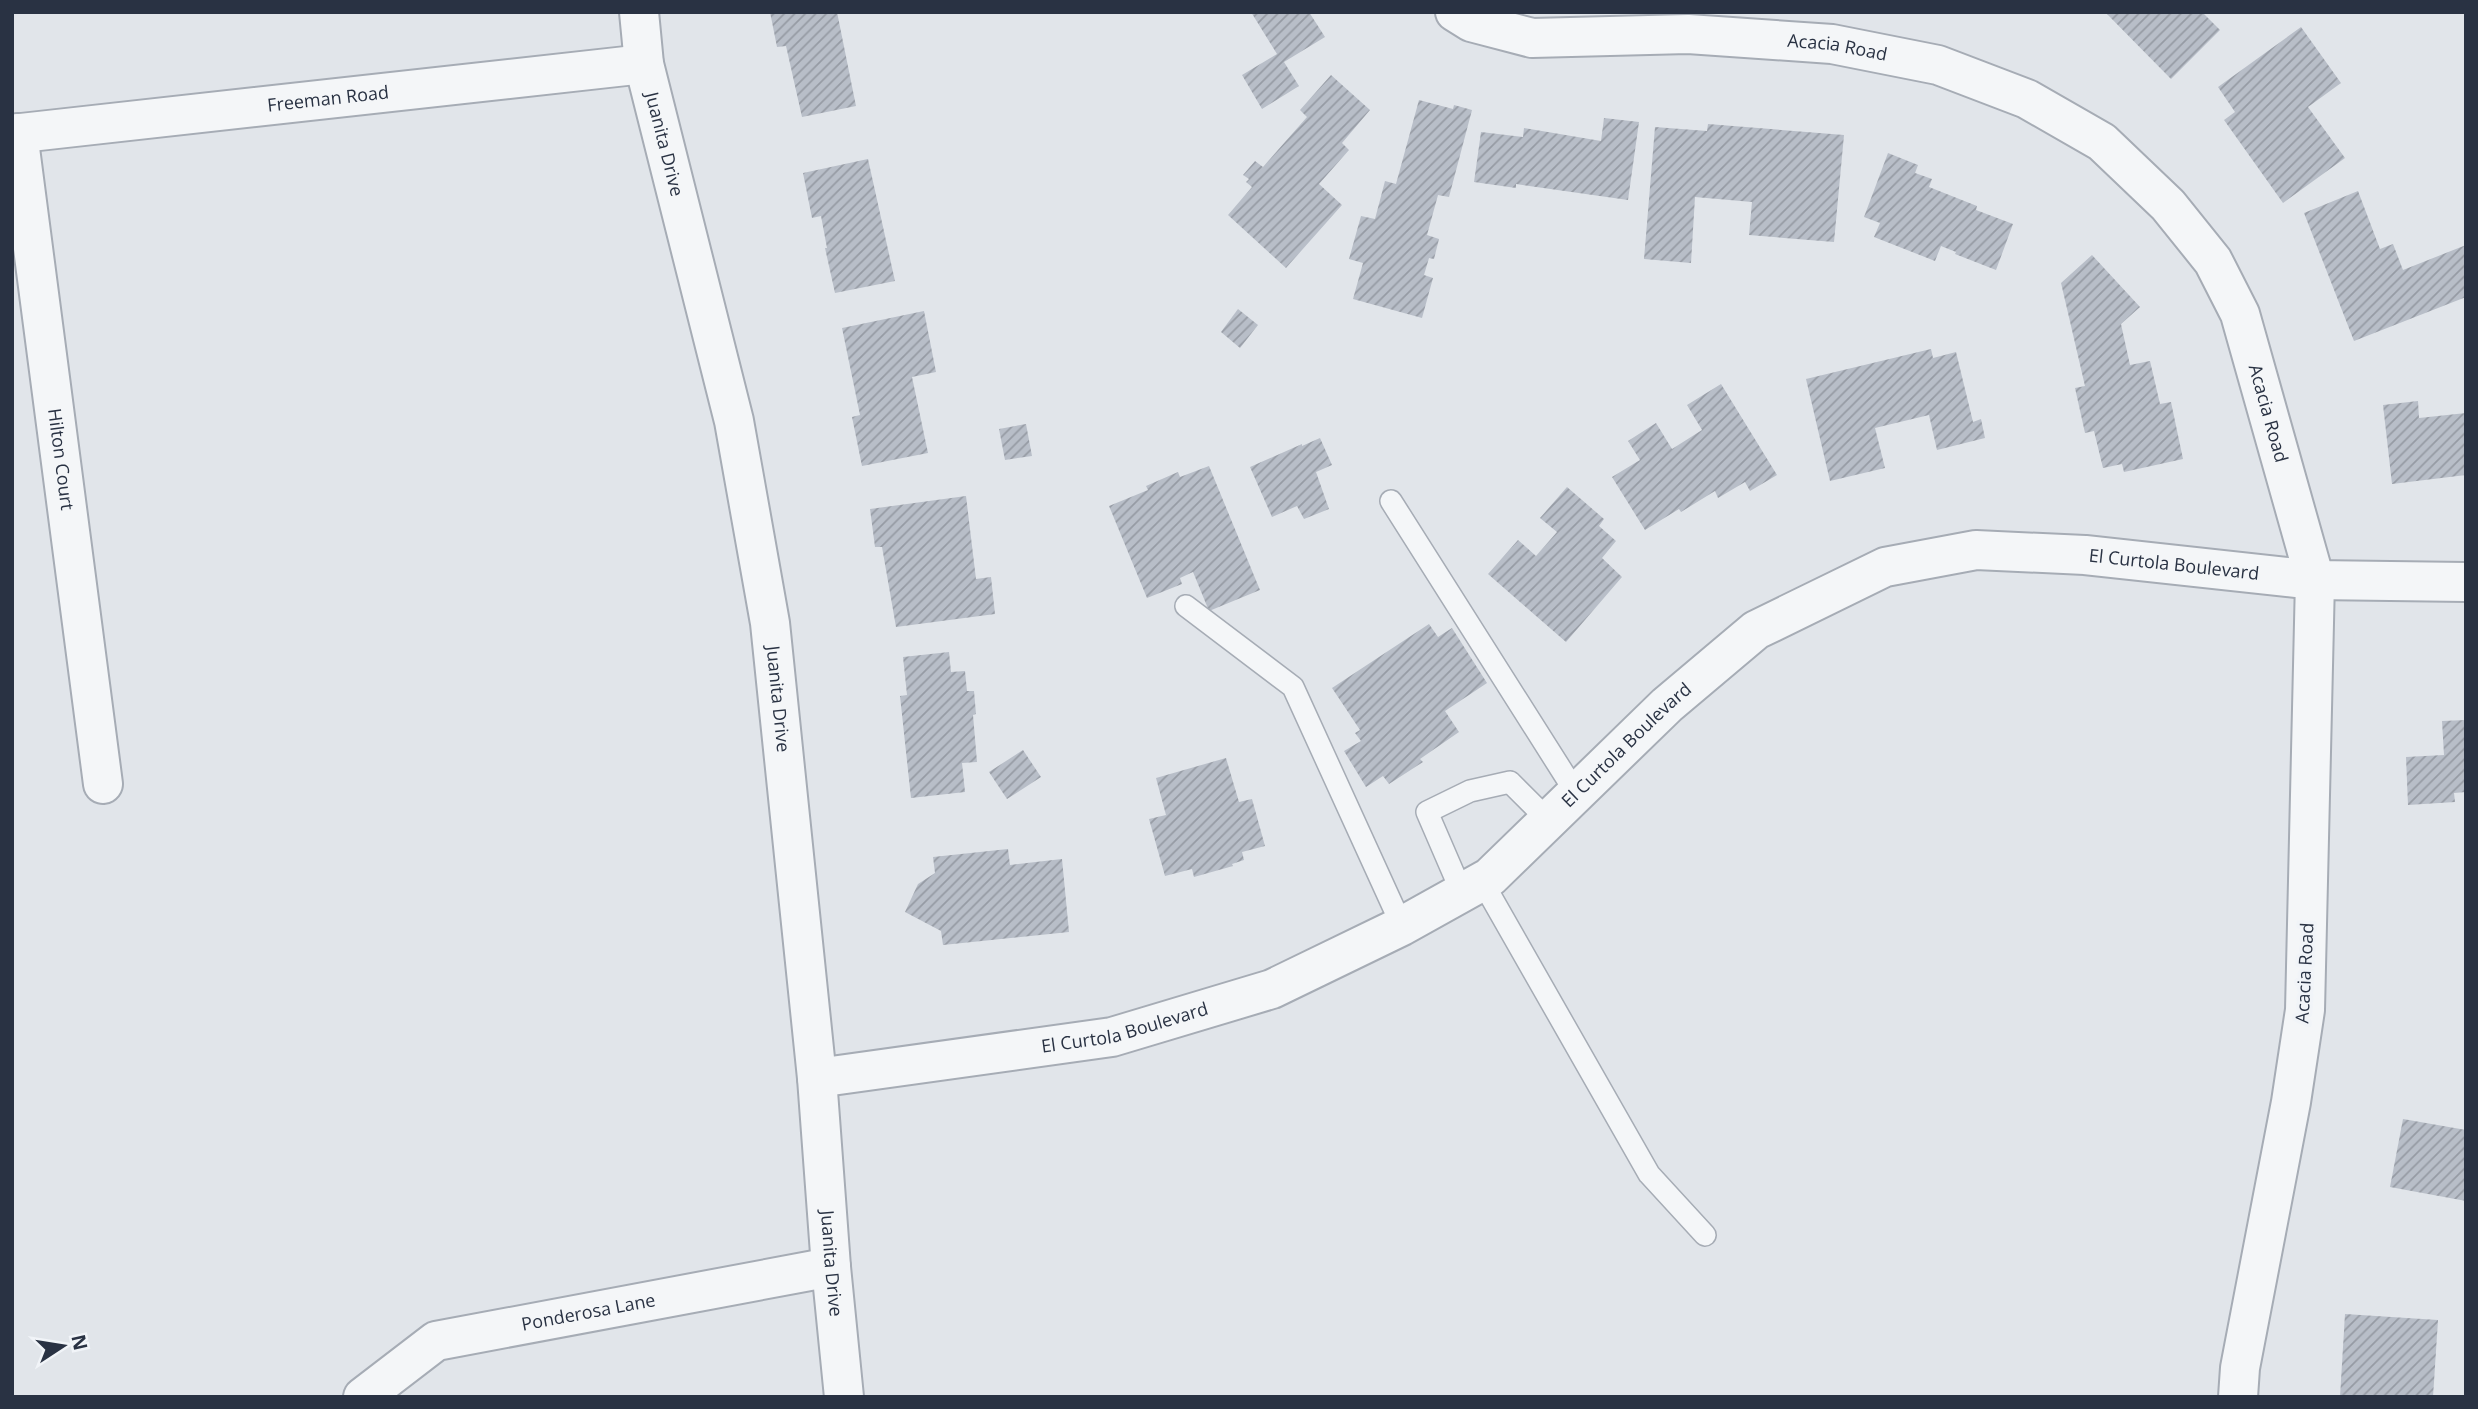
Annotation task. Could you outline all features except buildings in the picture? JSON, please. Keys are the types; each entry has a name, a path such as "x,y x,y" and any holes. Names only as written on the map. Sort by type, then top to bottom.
{"street":[{"name":"Juanita Drive","path":"639,12 644,64 734,421 770,623 817,1078 844,1397"},
{"name":"Acacia Road","path":"1455,12 1471,22 1532,38 1688,34 1832,44 1938,65 2027,99 2102,142 2168,205 2213,261 2240,314 2315,580 2305,1010 2291,1102 2240,1368 2238,1397"},
{"name":"Freeman Road","path":"15,133 644,64"},
{"name":"Hilton Court","path":"15,133 103,784"},
{"name":"El Curtola Boulevard","path":"817,1078 1112,1037 1272,989 1402,926 1490,877 1667,705 1756,630 1885,567 1976,550 2085,555 2315,580 2466,582"},
{"name":"Ponderosa Lane","path":"363,1397 436,1341 831,1267"}],"lane":[{"path":"1391,501 1576,793"},
{"path":"1186,606 1293,687 1402,926"},
{"path":"1548,820 1510,782 1470,791 1427,812 1649,1174 1705,1235"}]}
